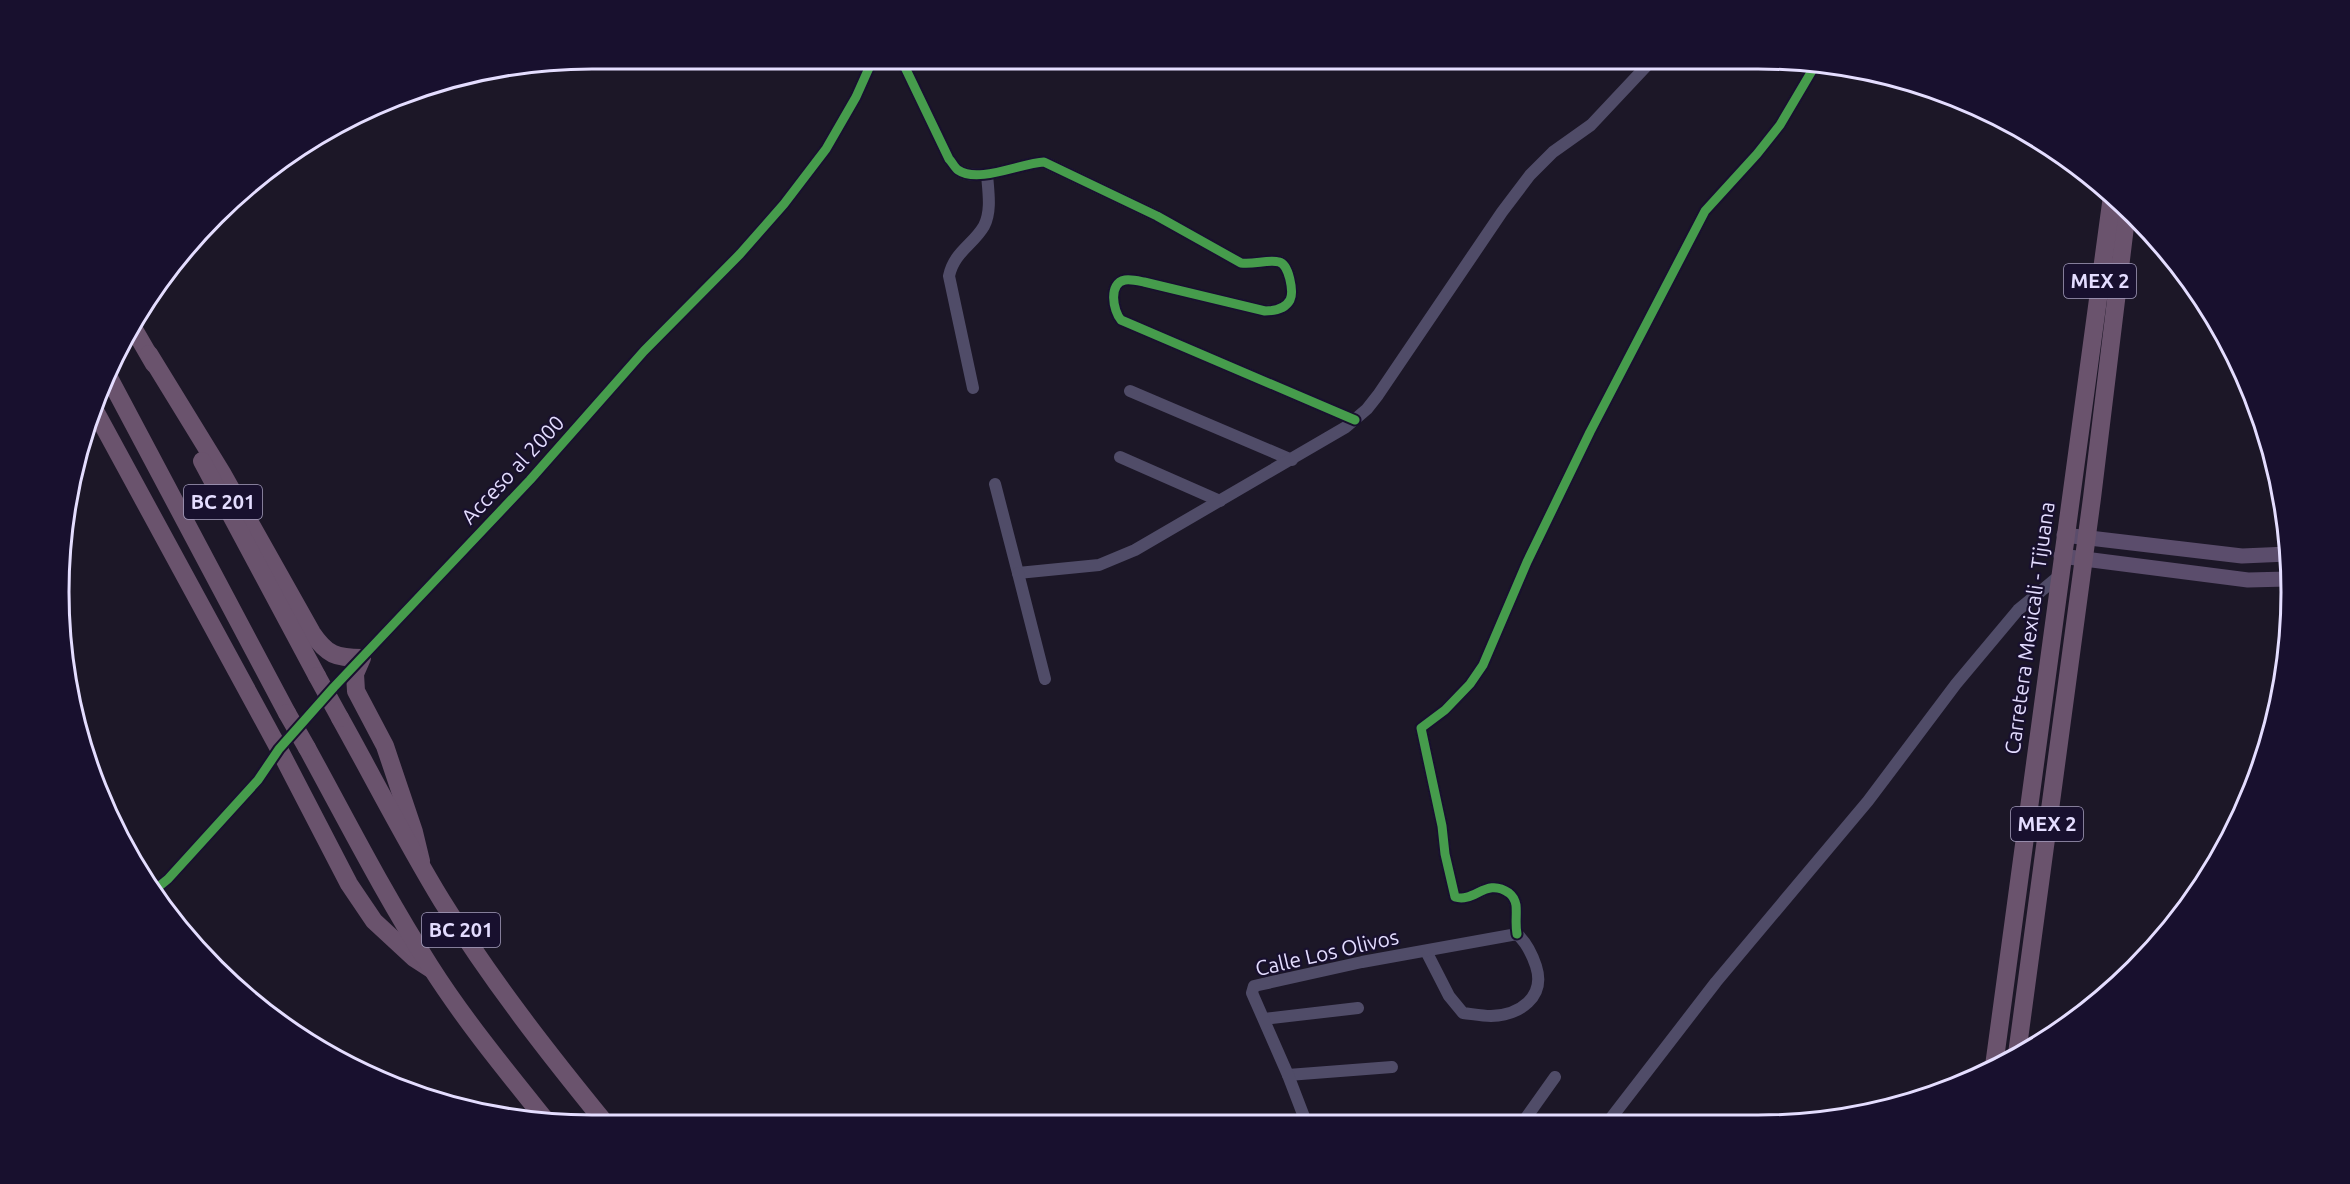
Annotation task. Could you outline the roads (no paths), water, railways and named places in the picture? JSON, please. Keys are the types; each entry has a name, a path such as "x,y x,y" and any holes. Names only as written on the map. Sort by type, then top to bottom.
{"highway":[{"name":"Carretera Mexicali - Tijuana","path":"1995,1058 2058,576 2111,206"},
{"name":"Carretera Mexicali - Tijuana","path":"2018,1046 2109,368 2126,220"},
{"name":"BC 201","path":"137,334 226,509 340,718 454,919 533,1034 599,1115"},
{"path":"149,354 222,473 317,640 332,655 362,658 355,674 356,692 385,746 414,831 421,861"},
{"name":"BC 201","path":"112,384 388,898 431,969 540,1112"},
{"path":"99,418 363,907 396,942 431,969"},
{"path":"139,492 141,479 151,457"}],"main road":[{"path":"2064,535 2242,556 2280,554"},
{"path":"2061,556 2248,580 2281,579"}],"street":[{"name":"Acceso al 2000","path":"159,886 258,780 279,749 362,658 536,474 644,351 740,254 784,204 826,149 856,97 869,69"},
{"path":"906,69 949,159 958,170 970,174 987,174 1033,162 1044,162 1157,216 1241,263 1251,265 1278,261 1282,263 1287,267 1291,299 1275,311 1265,311 1144,282 1125,280 1118,283 1113,305 1115,313 1121,320 1355,420"},
{"path":"1018,573 1099,565 1113,561 1292,460 1355,420 1378,395 1502,212 1530,175 1553,152 1591,124 1644,69"},
{"path":"1426,951 1449,996 1463,1013 1490,1016 1506,1014 1520,1010 1537,992 1539,978 1535,964 1525,941 1517,934 1516,905 1513,896 1493,886 1461,899 1455,897 1422,728 1445,710 1470,684 1484,665 1527,562 1590,432 1705,211 1780,125 1811,72"},
{"path":"973,388 949,276 952,263 984,225 989,203 987,174"},
{"path":"1130,391 1292,460"},
{"path":"1120,457 1220,501"},
{"path":"995,484 1045,679"},
{"path":"1613,1115 1716,982 1868,801 1956,684 2018,610 2058,576"},
{"name":"Calle Los Olivos","path":"1303,1115 1252,993 1254,986 1362,962 1517,934"},
{"path":"1264,1019 1358,1008"},
{"path":"1288,1075 1392,1067"},
{"path":"1528,1115 1555,1077"}]}
